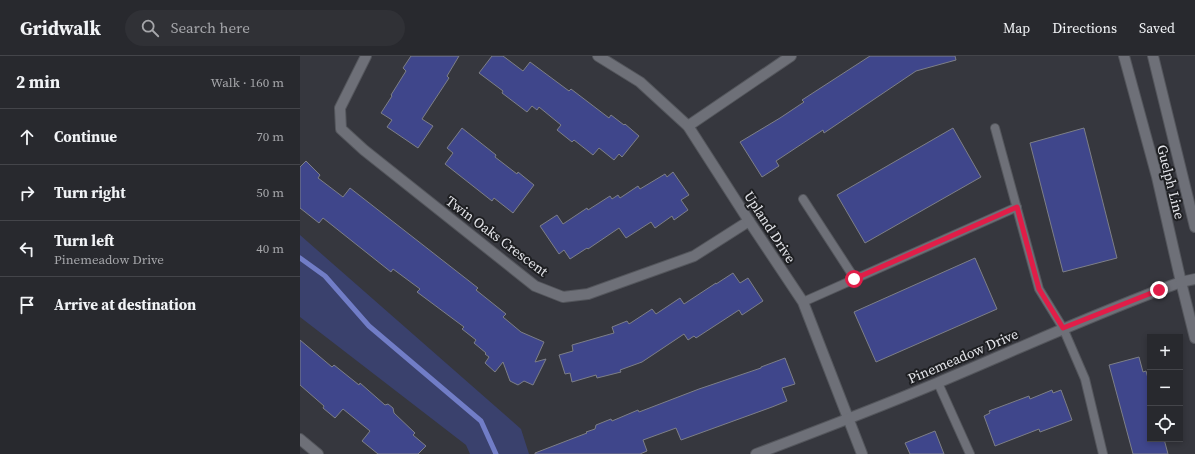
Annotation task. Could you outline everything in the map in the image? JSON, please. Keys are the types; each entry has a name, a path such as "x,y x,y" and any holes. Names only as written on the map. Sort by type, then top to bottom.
{"street":[{"name":"Twin Oaks Crescent","path":"366,56 340,108 341,129 364,150 535,286 563,297 588,294 694,256 749,221"},
{"name":"Upland Drive","path":"598,56 640,82 688,126 803,302 862,454"},
{"path":"688,126 790,56"},
{"name":"Guelph Line","path":"1124,56 1157,177 1195,338"},
{"name":"Guelph Line","path":"1153,56 1195,227"},
{"name":"Pinemeadow Drive","path":"756,454 849,420 1063,328 1181,282 1195,278"},
{"path":"300,439 318,454"}],"lane":[{"path":"995,128 1039,289 1063,328 1085,379 1104,454"},
{"path":"803,199 854,279"},
{"path":"803,302 1017,207"},
{"path":"938,383 970,454"}],"shaded area":[{"path":"300,235 521,429 529,454 470,454 466,445 300,317"}],"building":[{"path":"411,56 459,56 447,76 449,78 422,119 433,126 418,148 387,127 392,120 381,113 406,71 403,68"},
{"path":"492,56 503,56 523,71 530,62 569,91 571,89 609,118 611,115 639,136 622,157 619,154 614,160 599,148 593,155 574,140 572,142 557,130 561,125 539,107 537,110 532,106 527,112 479,73"},
{"path":"870,56 955,56 956,60 916,71 824,133 823,130 776,161 779,166 762,177 740,142 780,118 804,102 802,100"},
{"path":"462,128 496,155 495,157 517,174 518,172 534,185 513,213 494,198 492,201 445,164 453,153 447,148"},
{"path":"953,128 981,177 865,243 837,195"},
{"path":"1084,128 1117,258 1063,272 1030,143"},
{"path":"306,161 320,175 318,178 343,197 350,188 478,288 476,290 506,314 503,317 521,332 544,342 535,362 546,359 533,385 524,381 518,385 510,381 503,362 495,372 485,363 489,357 474,343 476,340 462,329 464,327 417,292 420,289 393,269 391,272 323,218 319,223 300,208 300,167"},
{"path":"673,172 689,195 681,200 688,210 674,220 672,216 655,228 651,222 626,238 619,228 570,259 564,250 559,254 540,226 557,215 563,224 587,208 588,210 610,196 612,199 618,195 620,198 638,186 640,189 665,174 667,177"},
{"path":"975,258 997,309 876,362 854,312"},
{"path":"733,273 740,283 748,278 763,301 742,315 739,310 696,338 694,336 688,340 684,334 642,362 620,370 621,372 597,378 596,375 572,382 570,373 565,374 559,355 573,351 572,345 614,333 612,327 627,321 629,324 652,309 656,314 680,298 684,304"},
{"path":"300,340 332,367 334,365 359,385 360,383 385,405 388,404 393,408 394,413 415,433 413,435 426,446 418,454 378,454 362,441 370,431 343,409 335,418 300,385"},
{"path":"1139,357 1143,372 1146,371 1147,374 1147,442 1165,442 1168,454 1133,454 1109,365"},
{"path":"785,358 795,384 782,388 787,401 772,407 681,440 676,428 643,440 647,451 640,454 535,454 587,433 586,432 595,429 596,425 611,419 612,421 638,410 639,412"},
{"path":"1052,390 1053,393 1061,390 1072,420 1040,432 1039,429 995,446 984,416 990,413 989,411 1029,396 1030,399"},
{"path":"935,431 944,454 910,454 905,443"}],"waterway":[{"path":"300,258 325,276 369,326 481,421 496,454"}],"route":[{"path":"854,279 1017,207 1039,289 1063,328 1159,290"}]}
